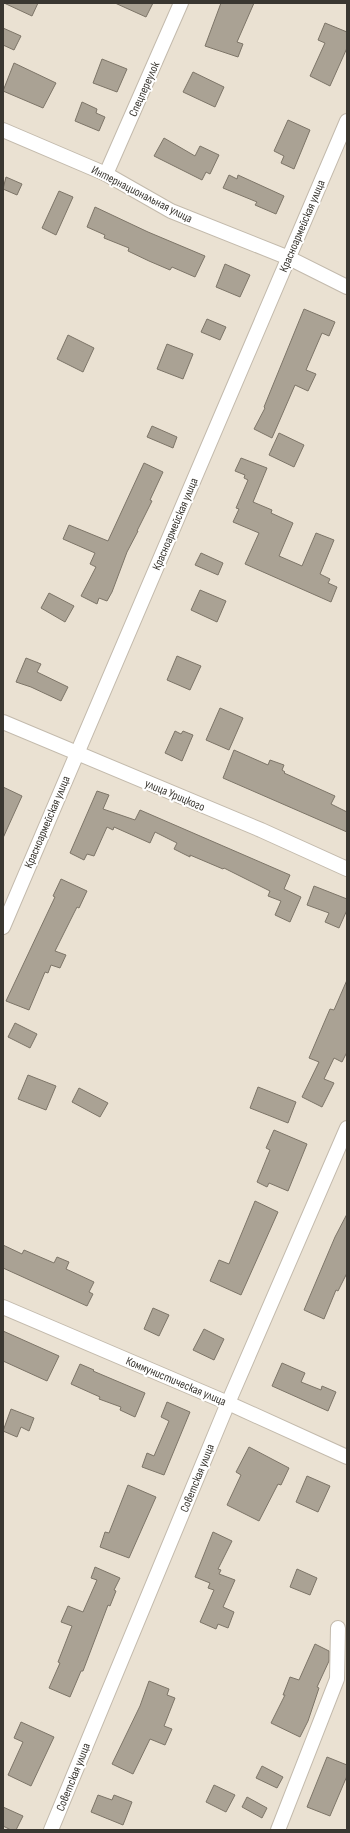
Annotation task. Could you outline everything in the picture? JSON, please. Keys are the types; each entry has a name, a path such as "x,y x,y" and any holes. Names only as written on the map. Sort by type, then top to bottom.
{"street":[{"name":"Спецпереулок","path":"106,174 181,3"},
{"name":"Красноармейская улица","path":"3,927 347,121"},
{"name":"Интернациональная улица","path":"3,130 106,174 171,211 289,258 347,287"},
{"name":"улица Урицкого","path":"3,722 261,830 347,869"},
{"name":"Советская улица","path":"52,1830 228,1404 347,1128"},
{"name":"Коммунистическая улица","path":"3,1308 228,1404 347,1457"},
{"path":"278,1830 337,1679 338,1628"}],"building":[{"path":"4,3 38,3 32,16"},
{"path":"115,3 153,3 146,17"},
{"path":"221,3 254,3 237,42 243,44 238,57 205,46"},
{"path":"325,23 347,32 347,48 330,86 310,76 325,43 318,40"},
{"path":"3,28 21,36 14,50 3,45"},
{"path":"102,59 127,69 117,92 93,83"},
{"path":"14,63 56,83 43,108 3,91"},
{"path":"193,72 224,87 215,107 183,92"},
{"path":"82,102 97,109 96,113 105,117 99,131 75,121"},
{"path":"288,120 310,130 294,169 281,163 284,156 274,151"},
{"path":"164,138 195,156 200,146 219,155 210,174 206,172 202,180 154,156"},
{"path":"229,175 237,179 238,175 284,196 276,214 255,205 257,202 223,188"},
{"path":"6,177 22,184 17,195 3,189"},
{"path":"59,191 73,197 56,235 42,228"},
{"path":"95,207 148,232 205,256 195,277 172,267 170,270 149,261 128,251 129,248 104,238 105,235 87,227"},
{"path":"225,264 250,275 240,297 216,287"},
{"path":"304,309 335,322 329,336 322,333 306,370 316,374 308,391 295,385 272,438 254,429 265,408 264,407"},
{"path":"207,319 226,327 220,340 201,332"},
{"path":"68,335 94,348 83,372 57,359"},
{"path":"167,344 193,354 183,379 157,369"},
{"path":"152,426 177,437 173,448 147,437"},
{"path":"279,433 304,445 294,467 269,455"},
{"path":"241,458 267,468 253,502 272,510 271,513 293,523 279,556 302,566 316,533 334,540 320,574 330,579 328,583 337,587 331,602 245,564 259,533 233,522 239,509 236,508 248,480 244,478 245,475 235,471"},
{"path":"144,463 163,472 150,500 152,501 127,552 112,592 107,601 99,598 97,604 81,596 96,567 90,564 95,553 63,539 69,525 108,541"},
{"path":"201,553 223,563 218,575 195,565"},
{"path":"200,590 226,601 217,622 191,610"},
{"path":"49,593 74,606 65,622 41,608"},
{"path":"177,656 201,666 190,690 167,680"},
{"path":"26,658 41,664 37,672 68,687 61,701 31,687 16,682"},
{"path":"220,708 243,718 229,750 206,740"},
{"path":"175,731 181,734 183,731 193,735 182,761 165,753"},
{"path":"234,750 268,765 270,760 284,765 282,770 285,772 284,773 335,796 331,804 347,812 347,832 223,778"},
{"path":"3,787 22,796 3,838"},
{"path":"97,791 109,795 103,809 135,820 140,810 290,875 284,889 301,897 290,922 275,915 281,901 268,896 270,891 224,868 223,869 190,855 190,857 174,849 177,843 155,832 150,843 114,827 113,830 107,827 94,856 87,854 84,860 70,853"},
{"path":"61,879 87,891 79,908 77,907 55,951 66,955 60,968 51,965 48,973 45,972 29,1010 6,1001 55,897 53,896"},
{"path":"314,886 347,899 347,910 339,928 325,922 329,913 307,905"},
{"path":"347,980 347,1052 342,1062 334,1058 324,1079 334,1083 322,1107 302,1097 319,1062 309,1058 330,1009 334,1010"},
{"path":"15,1023 37,1034 30,1048 8,1037"},
{"path":"28,1075 56,1086 46,1110 18,1099"},
{"path":"258,1087 296,1102 288,1123 250,1108"},
{"path":"79,1088 108,1103 100,1117 72,1102"},
{"path":"274,1130 307,1144 288,1191 269,1183 267,1187 257,1182 270,1150 266,1148"},
{"path":"255,1201 278,1212 241,1295 210,1281 219,1260 229,1264"},
{"path":"347,1214 347,1273 338,1291 336,1290 324,1319 304,1310 335,1237"},
{"path":"3,1245 22,1254 24,1250 54,1263 57,1257 69,1262 66,1269 94,1282 89,1292 93,1294 87,1306 3,1268"},
{"path":"153,1308 169,1315 159,1336 144,1329"},
{"path":"204,1329 224,1339 214,1360 193,1350"},
{"path":"3,1331 59,1356 47,1381 3,1361"},
{"path":"282,1363 305,1373 301,1382 321,1390 322,1386 336,1392 328,1411 272,1386"},
{"path":"80,1364 145,1393 135,1417 120,1410 121,1407 99,1399 100,1397 71,1384"},
{"path":"167,1402 190,1412 164,1475 142,1467 147,1453 154,1456 169,1421 161,1417"},
{"path":"11,1409 34,1418 29,1431 21,1427 17,1437 3,1431"},
{"path":"249,1447 289,1468 281,1485 278,1484 259,1521 227,1505 241,1475 236,1472"},
{"path":"307,1476 330,1486 318,1512 296,1502"},
{"path":"128,1485 156,1497 129,1558 100,1547 105,1532 109,1533"},
{"path":"213,1532 232,1541 218,1569 221,1570 219,1574 235,1580 223,1607 234,1612 228,1628 218,1624 216,1629 200,1622 214,1590 208,1588 210,1583 195,1577"},
{"path":"95,1567 120,1578 83,1671 81,1671 70,1697 49,1688 60,1663 58,1662 72,1626 61,1622 68,1606 83,1612 97,1580 91,1578"},
{"path":"297,1569 317,1578 310,1595 290,1587"},
{"path":"315,1644 329,1651 329,1661 317,1687 319,1688 308,1721 300,1737 271,1723 285,1695 283,1695 290,1677 299,1680"},
{"path":"149,1681 169,1689 167,1695 175,1698 164,1726 172,1729 165,1745 150,1739 133,1774 112,1764 140,1706"},
{"path":"21,1722 54,1737 31,1786 8,1775 23,1742 14,1738"},
{"path":"327,1757 347,1765 347,1776 330,1816 307,1807"},
{"path":"262,1766 283,1777 277,1788 256,1778"},
{"path":"214,1785 235,1795 226,1812 206,1802"},
{"path":"98,1795 112,1800 114,1795 132,1802 123,1825 91,1812"},
{"path":"247,1797 267,1808 262,1818 242,1807"},
{"path":"3,1807 23,1816 16,1830 11,1830 3,1826"}]}
